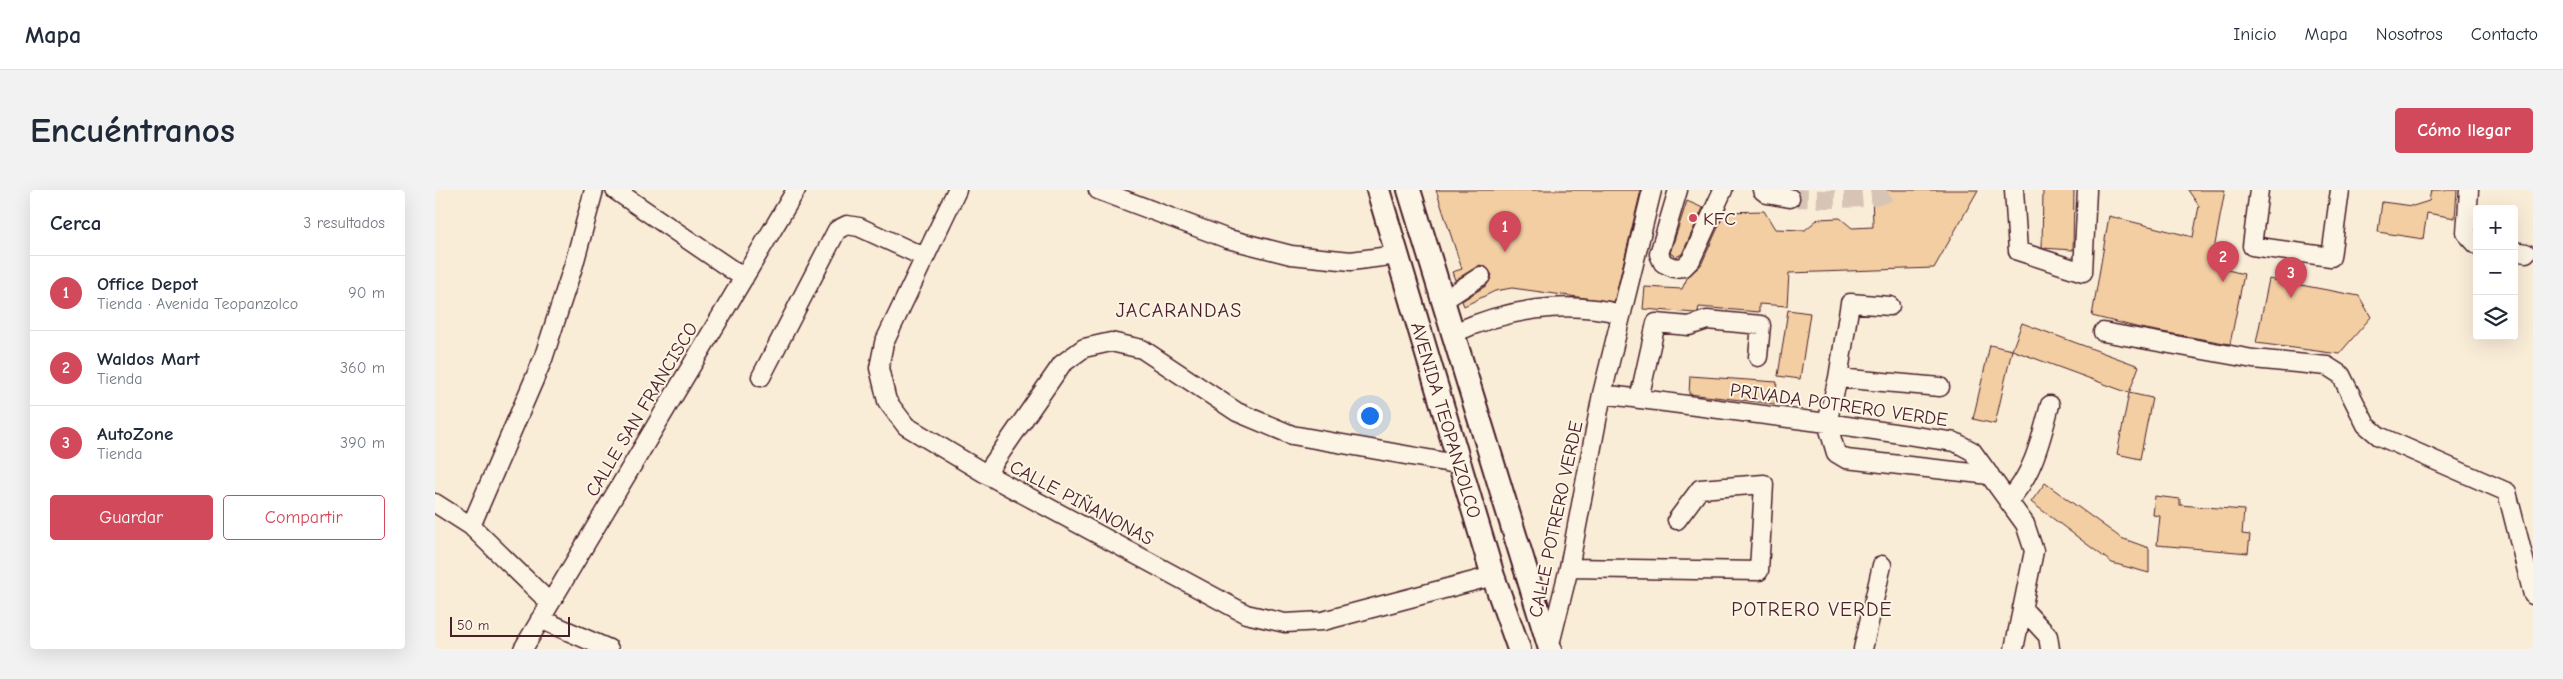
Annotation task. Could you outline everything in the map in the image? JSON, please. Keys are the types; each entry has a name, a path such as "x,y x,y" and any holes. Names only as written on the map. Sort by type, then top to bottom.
{"main road":[{"name":"AVENIDA TEOPANZOLCO","path":"1378,190 1493,576 1519,649"},
{"name":"AVENIDA TEOPANZOLCO","path":"1409,190 1462,359 1548,648"},
{"path":"1433,370 1462,359"}],"street":[{"path":"471,526 543,359 594,190"},
{"path":"615,190 744,278"},
{"name":"CALLE SAN FRANCISCO","path":"523,649 796,190"},
{"name":"CALLE PIÑANONAS","path":"957,190 923,257 884,343 879,368 887,401 906,426 986,474 1246,614 1285,623 1323,621 1493,576"},
{"path":"1098,190 1228,239 1291,255 1351,261 1397,255"},
{"name":"CALLE POTRERO VERDE","path":"1548,648 1569,568 1602,394 1652,190"},
{"path":"1678,190 1659,254 1663,263 1674,268 1685,267 1691,260 1723,190"},
{"path":"1763,190 1767,194 1790,198"},
{"path":"2014,190 2018,251 2083,272 2087,190"},
{"path":"2259,190 2252,246 2331,257 2340,190"},
{"path":"2469,190 2466,233 2473,241"},
{"path":"761,377 837,230 847,225 859,227 923,257"},
{"path":"1444,300 1481,276"},
{"path":"1890,306 1850,303 1838,378 1827,423 1836,452 1846,459 1990,475"},
{"path":"1454,333 1517,313 1551,307 1576,306 1621,314"},
{"path":"1602,394 1639,399 1656,324 1689,326 1707,320 1761,325 1758,358"},
{"path":"2103,332 2253,359 2327,366 2341,375 2366,425 2379,436 2507,492 2533,595"},
{"path":"986,474 1062,364 1084,348 1111,342 1143,349 1237,412 1292,435 1461,464"},
{"path":"1838,378 1939,388"},
{"name":"PRIVADA POTRERO VERDE","path":"1639,399 1827,423 1955,442 1972,451 2025,524 2034,551 2014,649"},
{"path":"2008,501 2021,488 2038,450 2050,405"},
{"path":"1569,568 1759,571 1764,484 1700,490 1677,520"},
{"path":"435,502 471,526 550,603"},
{"path":"1863,649 1882,566"},
{"path":"2022,608 2047,636 2049,649"},
{"path":"540,619 609,649"}],"building":[{"path":"1436,190 1641,190 1614,302 1512,288 1495,291 1464,306 1462,301 1487,285 1492,275 1486,267 1480,265 1455,280 1452,272 1462,269"},
{"path":"1872,190 1978,190 1934,268 1789,273 1787,306 1759,304 1759,312 1699,307 1696,313 1643,309 1645,287 1682,289 1688,276 1701,265 1725,212 1764,211 1775,229 1805,230 1818,219 1840,218 1852,228 1873,227"},
{"path":"2043,190 2074,190 2073,250 2042,248"},
{"path":"2188,190 2225,190 2211,266 2244,274 2230,344 2140,328 2092,316 2109,216 2193,237 2199,206"},
{"path":"2431,190 2457,190 2455,218 2427,213 2423,239 2378,232 2382,202 2413,206 2429,201"},
{"path":"1687,201 1703,208 1682,254 1676,257 1670,253"},
{"path":"2269,279 2359,296 2371,317 2339,354 2256,343"},
{"path":"1788,310 1810,313 1800,379 1778,376"},
{"path":"2022,323 2139,366 2129,393 2012,350"},
{"path":"1990,345 2012,350 1995,424 1973,419"},
{"path":"1690,376 1777,382 1775,404 1689,394"},
{"path":"2129,393 2152,398 2140,459 2117,454"},
{"path":"2045,483 2121,538 2149,548 2149,573 2112,563 2031,502"},
{"path":"2155,496 2180,499 2180,505 2244,510 2242,534 2250,535 2248,553 2157,545 2160,516 2153,515"}],"tunnel":[{"path":"1790,198 1873,197 1891,190"}],"place":[{"name":"KFC","path":"1693,218"},
{"name":"Office Depot","path":"1505,252"},
{"name":"Waldos Mart","path":"2223,282"},
{"name":"AutoZone","path":"2291,298"}],"district":[{"name":"JACARANDAS","path":"1179,310"},
{"name":"POTRERO VERDE","path":"1812,609"}]}
